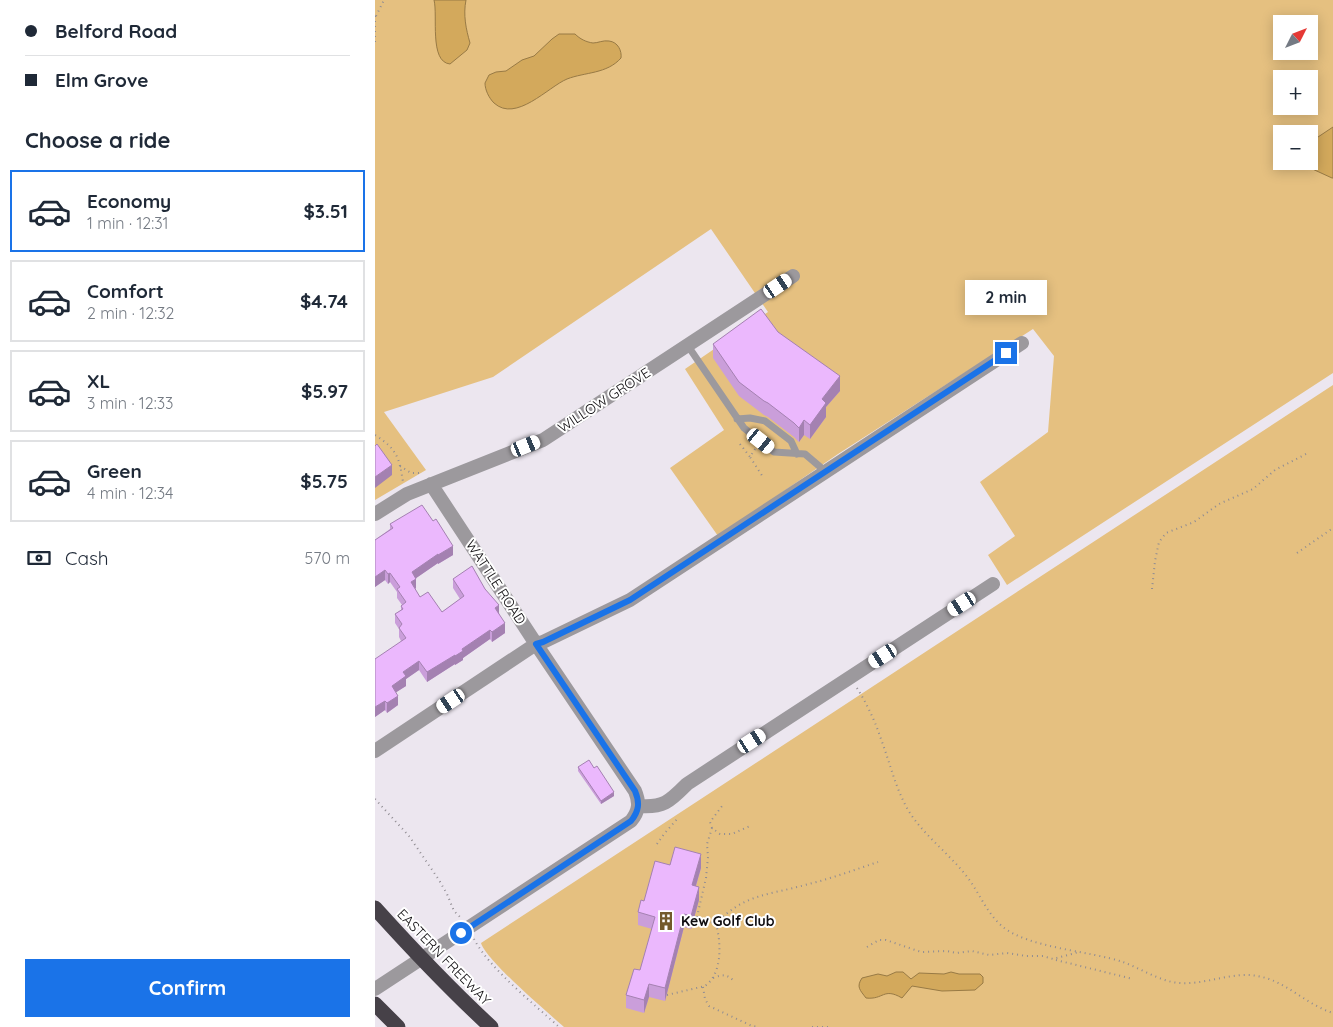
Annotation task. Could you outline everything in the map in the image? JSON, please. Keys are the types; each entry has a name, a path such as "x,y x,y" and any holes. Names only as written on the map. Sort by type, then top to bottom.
{"highway":[{"name":"EASTERN FREEWAY","path":"375,908 417,954 491,1027"},
{"path":"375,1004 398,1027"}],"street":[{"name":"WILLOW GROVE","path":"375,514 407,494 543,440 793,276"},
{"path":"375,751 536,644 630,600 1022,343"},
{"name":"WATTLE ROAD","path":"431,484 635,791 639,806"},
{"path":"375,989 631,821 636,815 639,806 655,807 664,804 687,784 993,584"}],"lane":[{"path":"688,346 744,428 774,452 805,454 825,471"},
{"path":"737,419 750,418 765,421 791,441 797,454"}],"path":[{"path":"375,45 375,17 384,0"},
{"path":"375,435 390,445 400,466 407,494"},
{"path":"741,444 750,457"},
{"path":"1152,589 1159,542 1166,533 1201,518 1219,504 1253,489 1275,470 1306,454"},
{"path":"400,466 420,474"},
{"path":"1297,553 1333,528"},
{"path":"851,677 870,711 882,740 891,774 907,809 922,830 968,878 995,919 1004,928 1021,936 1079,952 1104,956 1172,982 1195,982 1243,976 1261,976 1276,982 1315,1005 1333,1013"},
{"path":"375,799 409,836 439,880 464,931 479,950 559,1027"},
{"path":"722,806 709,822 712,828 720,834 732,834 750,826"},
{"path":"657,844 663,834 678,818"},
{"path":"712,828 707,844 706,878 696,916 715,924"},
{"path":"715,924 731,909 751,898 805,885 878,862"},
{"path":"667,996 703,987 713,978 719,962 719,938 715,924"},
{"path":"867,947 879,940 886,940 921,952 947,951 956,953 972,951 989,955 1007,953 1043,956 1133,979"},
{"path":"1053,959 1079,952"},
{"path":"713,978 721,974 735,982"},
{"path":"703,987 705,999 709,1006 751,1026 759,1027"},
{"path":"812,1027 828,1027"}],"shaded area":[{"path":"375,0 1333,0 1333,373 1007,585 988,555 1015,536 980,482 1048,432 1054,356 1033,329 838,454 718,536 670,468 724,430 685,369 768,312 711,229 493,377 384,412 426,470 375,500"},
{"path":"434,0 466,0 465,22 470,43 467,50 450,64 443,61 437,47"},
{"path":"559,34 575,34 583,40 593,43 605,41 615,43 619,47 621,58 603,70 567,79 532,102 522,106 512,109 503,108 490,99 485,86 489,75 506,71 522,60 534,56"},
{"path":"1333,127 1333,178 1315,170 1318,170 1318,137"},
{"name":"Kew Golf Club","path":"1333,385 1333,1027 564,1027 518,986 485,951 481,943"},
{"path":"896,972 903,972 911,979 919,973 944,974 951,972 980,974 983,977 983,983 975,990 942,991 912,986 902,998 887,994 866,998 861,991 859,984 862,978 878,974 887,976"}],"building":[{"path":"761,309 778,332 840,376 822,399 826,403 810,425 804,420 799,428 739,382 713,344"},
{"path":"377,444 392,465 375,477 375,446"},
{"path":"422,505 433,521 436,519 453,546 412,572 416,579 411,582 420,597 428,592 442,612 464,596 453,579 472,566 485,589 499,605 495,608 505,623 492,632 490,630 462,649 463,651 427,672 419,661 403,672 406,676 392,686 398,696 387,703 385,701 375,707 375,659 406,638 399,628 402,624 395,614 403,609 401,606 406,602 397,589 400,587 390,573 388,574 385,570 375,577 375,540 393,528 390,524"},
{"path":"589,760 594,768 597,766 614,792 601,801 578,767"},
{"name":"Kew Golf Club","path":"675,847 701,854 692,885 699,887 691,916 684,914 665,988 649,984 644,1000 626,995 634,969 640,970 655,917 638,912 641,900 644,901 655,861 670,865"}],"place":[{"name":"Kew Golf Club","path":"666,921"}],"route":[{"path":"461,933 631,821 636,815 639,806 635,791 536,644 630,600 1006,353"}]}
